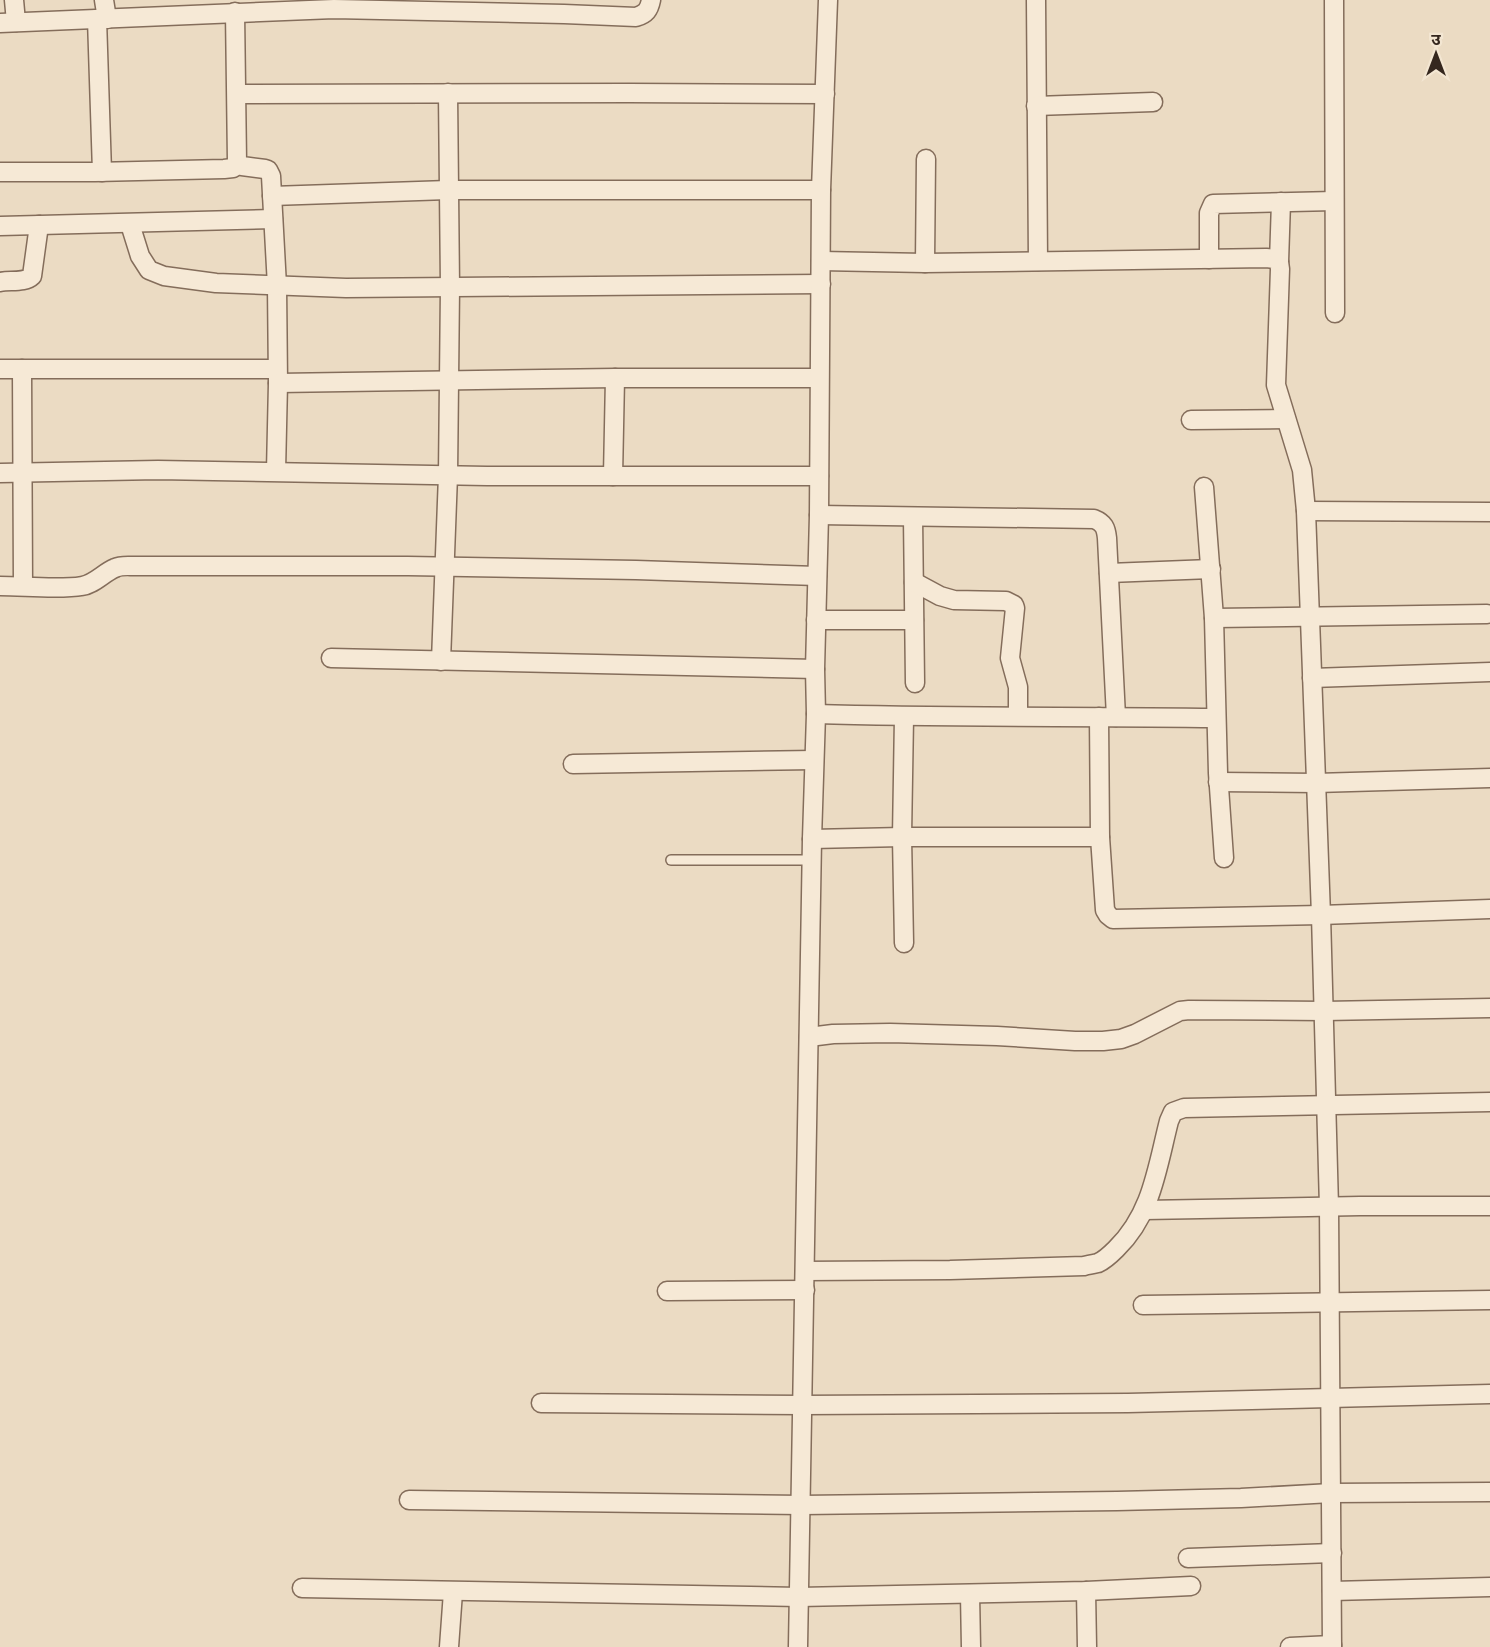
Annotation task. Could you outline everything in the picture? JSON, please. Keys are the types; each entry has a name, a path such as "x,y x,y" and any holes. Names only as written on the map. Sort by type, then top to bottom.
{"street":[{"path":"14,0 8,23 102,19 223,8 319,5 636,17 645,14 651,0"},
{"path":"102,172 104,0"},
{"path":"798,1647 816,714 822,284 821,190 828,0"},
{"path":"1036,0 1038,261"},
{"path":"1334,0 1335,313"},
{"path":"223,8 237,94 236,146 239,164"},
{"path":"441,661 448,475 450,287 448,93"},
{"path":"237,94 825,94"},
{"path":"1036,106 1153,102"},
{"path":"925,263 926,159"},
{"path":"0,172 224,169 233,168 239,164 268,170 271,176 277,286 276,471"},
{"path":"272,196 448,190 821,190"},
{"path":"1209,259 1209,213 1213,204 1334,201"},
{"path":"1281,202 1275,377 1278,394 1302,470 1306,511 1329,1207 1332,1553 1332,1646 1290,1647"},
{"path":"0,226 273,219"},
{"path":"130,224 140,256 149,270 164,276 216,283 346,288 822,284"},
{"path":"0,282 25,280 32,276 39,225"},
{"path":"821,261 925,263 1266,258 1279,262"},
{"path":"0,369 449,381 819,378"},
{"path":"22,369 23,586"},
{"path":"613,476 615,378"},
{"path":"1191,420 1287,419"},
{"path":"0,472 158,470 448,475 819,476"},
{"path":"1204,486 1214,618 1218,782 1224,858"},
{"path":"1306,511 1490,512"},
{"path":"819,515 1094,519 1101,522 1106,529 1108,573 1107,717 1100,837 1105,910 1113,919 1490,909"},
{"path":"913,517 915,683"},
{"path":"0,586 82,586 120,566 446,567 817,576"},
{"path":"1108,573 1211,569"},
{"path":"914,582 940,596 954,600 1006,601 1014,605 1010,657 1018,687 1018,716"},
{"path":"1214,618 1487,615"},
{"path":"816,620 914,620"},
{"path":"331,658 815,669"},
{"path":"1312,678 1490,672"},
{"path":"816,714 904,717 1216,718"},
{"path":"904,717 902,837 904,943"},
{"path":"573,764 814,760"},
{"path":"1218,782 1316,783 1490,778"},
{"path":"812,839 1100,837"},
{"path":"809,1037 833,1034 890,1033 1103,1041 1135,1034 1180,1011 1190,1010 1324,1011 1490,1008"},
{"path":"805,1271 950,1270 1084,1266 1097,1263 1109,1256 1128,1237 1144,1210 1149,1200 1169,1121 1173,1112 1178,1109 1490,1102"},
{"path":"1144,1210 1490,1206"},
{"path":"667,1291 805,1290"},
{"path":"1143,1305 1490,1300"},
{"path":"541,1403 803,1405 1128,1403 1490,1394"},
{"path":"409,1500 801,1505 1117,1501 1331,1493 1490,1492"},
{"path":"1188,1558 1332,1553"},
{"path":"302,1588 800,1598 1191,1586"},
{"path":"1332,1591 1490,1587"},
{"path":"1086,1591 1087,1647"},
{"path":"449,1647 453,1592"},
{"path":"970,1594 971,1647"}],"lane":[{"path":"671,860 812,860"}]}
